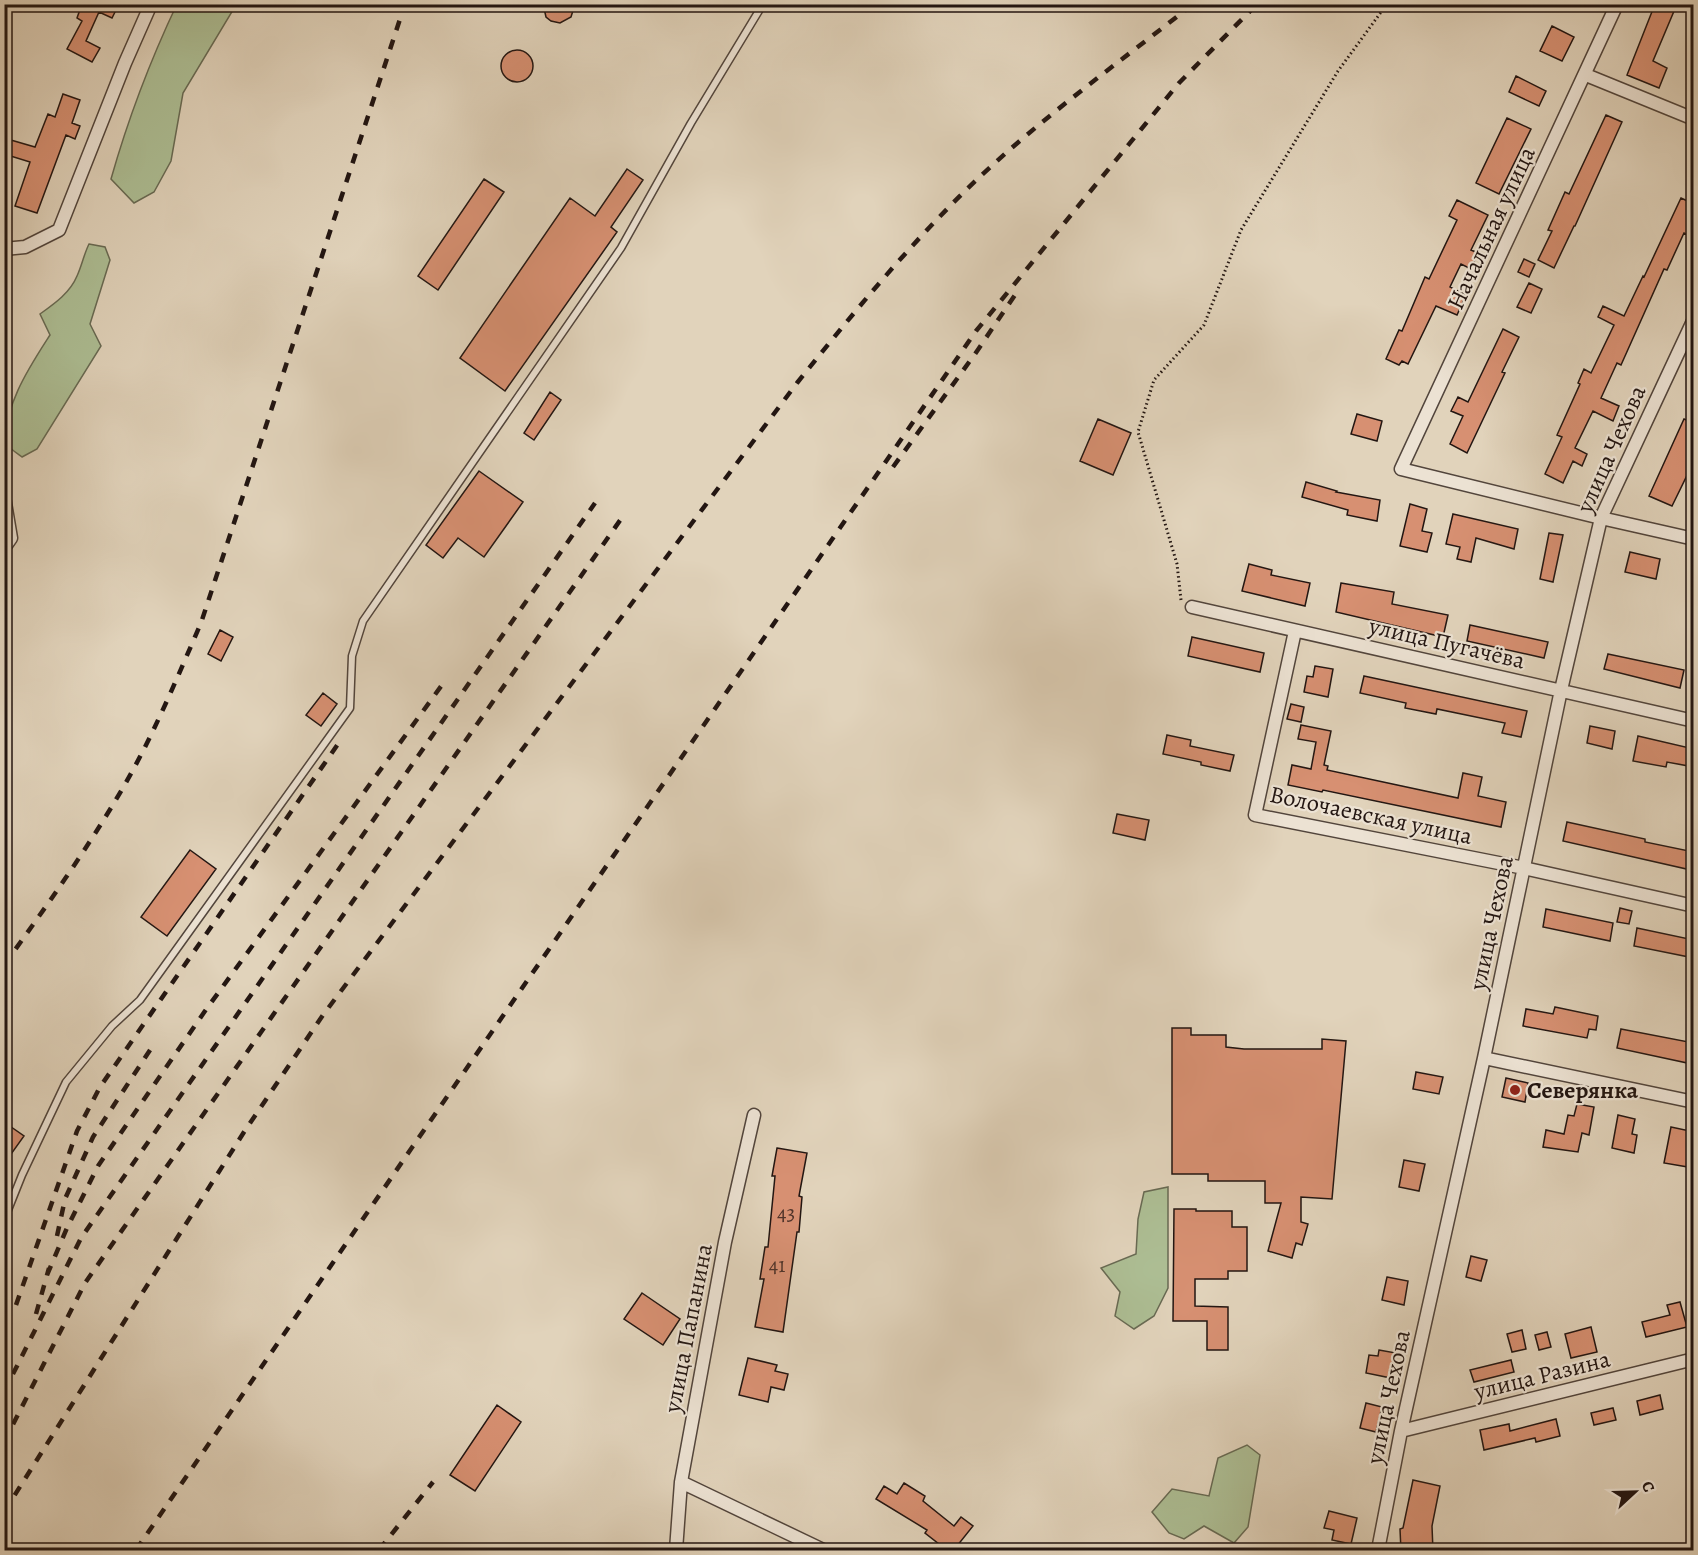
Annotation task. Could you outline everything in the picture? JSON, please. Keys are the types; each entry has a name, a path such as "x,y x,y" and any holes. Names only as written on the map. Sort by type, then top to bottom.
{"street":[{"path":"4,249 25,247 58,230 125,63 152,4"},
{"name":"Начальная улица","path":"1600,518 1401,469 1617,4"},
{"path":"1586,75 1694,119"},
{"name":"улица Чехова","path":"1378,1551 1401,1431 1485,1058 1561,690 1600,518 1694,319"},
{"path":"4,497 11,538 4,548"},
{"path":"1600,518 1694,539"},
{"name":"улица Пугачёва","path":"1192,607 1694,720"},
{"name":"Волочаевская улица","path":"1295,631 1255,815 1524,868 1694,906"},
{"path":"1485,1058 1694,1102"},
{"name":"улица Папанина","path":"676,1551 681,1482 726,1242 754,1115"},
{"name":"улица Разина","path":"1401,1431 1694,1359"},
{"path":"681,1482 823,1551"}],"lane":[{"path":"4,1220 22,1175 66,1082 112,1026 140,1000 350,708 352,656 363,621 621,248 691,123 763,4"}],"path":[{"path":"1192,607 1182,605 1177,564 1138,432 1154,380 1204,325 1241,230 1338,71 1387,4"}],"green space":[{"path":"177,4 236,5 183,93 171,161 154,192 134,203 111,179 140,90"},
{"path":"89,244 105,247 110,260 90,324 101,346 37,449 22,457 8,445 7,431 13,402 19,387 50,335 40,314 70,288"},
{"path":"1168,1187 1168,1288 1154,1316 1134,1329 1115,1316 1120,1292 1101,1268 1136,1254 1138,1219 1144,1192"},
{"path":"1247,1445 1260,1455 1248,1527 1234,1543 1204,1526 1184,1539 1169,1533 1152,1512 1172,1489 1209,1496 1218,1458"}],"building":[{"path":"82,4 119,4 112,18 99,12 86,41 100,48 92,62 67,49 82,21 77,18"},
{"path":"543,4 575,4 571,17 560,23 546,17"},
{"path":"1655,4 1677,4 1653,61 1667,68 1659,88 1627,75"},
{"path":"1552,26 1574,37 1562,61 1540,51"},
{"path":"517,50 529,54 533,66 529,78 517,82 505,78 501,66 505,54"},
{"path":"1516,76 1546,91 1539,106 1509,92"},
{"path":"63,94 80,100 72,123 80,126 75,139 66,135 37,213 15,206 30,162 4,154 4,138 35,147 48,114 55,117"},
{"path":"1606,115 1622,122 1554,268 1538,260 1552,231 1548,230 1565,192 1569,194"},
{"path":"1507,118 1531,129 1499,194 1476,183"},
{"path":"627,169 643,180 611,227 617,232 505,391 460,358 570,198 595,216"},
{"path":"484,179 504,192 438,290 418,276"},
{"path":"1681,198 1694,204 1694,219 1686,234 1684,233 1667,270 1664,269 1621,365 1617,363 1601,398 1619,406 1613,421 1593,411 1575,448 1587,454 1582,466 1573,461 1563,483 1545,474 1562,437 1557,435 1580,384 1578,383 1584,369 1591,373 1614,325 1598,317 1603,306 1624,316"},
{"path":"1457,200 1488,215 1471,250 1478,253 1471,269 1461,264 1450,287 1466,295 1457,315 1436,306 1408,364 1402,361 1399,365 1386,359 1399,330 1402,331 1425,277 1429,279 1457,220 1449,216"},
{"path":"1524,259 1535,264 1529,277 1518,272"},
{"path":"1529,283 1542,289 1531,313 1517,307"},
{"path":"1503,329 1519,337 1502,372 1505,373 1467,453 1450,444 1463,416 1451,411 1458,397 1468,402"},
{"path":"550,392 561,400 534,440 524,433"},
{"path":"1357,414 1382,421 1377,441 1351,434"},
{"path":"1098,419 1131,433 1113,475 1080,461"},
{"path":"1684,419 1694,423 1694,461 1672,506 1649,496"},
{"path":"479,471 523,502 484,557 458,538 443,558 426,545"},
{"path":"1306,482 1336,492 1380,500 1377,521 1347,515 1348,510 1302,497"},
{"path":"1410,504 1427,509 1422,531 1432,533 1427,552 1400,546"},
{"path":"1453,514 1518,529 1514,549 1476,538 1471,562 1457,559 1460,547 1446,544"},
{"path":"1549,533 1563,535 1553,582 1540,579"},
{"path":"1630,552 1660,559 1656,579 1625,572"},
{"path":"1249,564 1272,570 1271,575 1310,583 1305,606 1242,591"},
{"path":"1341,583 1394,592 1392,604 1448,615 1443,637 1336,612"},
{"path":"1470,625 1548,642 1544,658 1467,641"},
{"path":"220,630 233,637 221,661 208,654"},
{"path":"1192,637 1264,653 1260,672 1188,656"},
{"path":"1608,654 1684,670 1680,688 1604,669"},
{"path":"1315,666 1333,669 1328,697 1304,692 1307,676 1313,677"},
{"path":"1364,676 1527,711 1521,737 1502,733 1505,723 1437,709 1436,714 1405,708 1406,703 1360,693"},
{"path":"323,693 337,704 321,726 306,715"},
{"path":"1291,704 1304,707 1301,722 1287,719"},
{"path":"1301,725 1331,731 1324,765 1328,766 1327,770 1458,798 1463,773 1482,777 1478,796 1506,802 1501,827 1323,790 1322,792 1288,785 1292,765 1311,769 1316,742 1298,739"},
{"path":"1590,726 1615,731 1612,749 1587,743"},
{"path":"1167,735 1191,740 1190,746 1234,755 1230,771 1163,754"},
{"path":"1638,736 1694,749 1694,767 1667,762 1666,767 1633,761"},
{"path":"1117,814 1149,820 1145,840 1113,833"},
{"path":"1567,822 1694,852 1691,870 1563,841"},
{"path":"190,850 216,869 167,936 141,917"},
{"path":"1620,908 1632,911 1629,924 1617,922"},
{"path":"1546,909 1613,923 1610,941 1543,927"},
{"path":"1637,928 1694,940 1694,958 1634,946"},
{"path":"1555,1007 1598,1016 1596,1030 1589,1029 1587,1038 1523,1026 1526,1009 1553,1014"},
{"path":"1172,1028 1191,1028 1191,1035 1226,1035 1226,1047 1244,1049 1322,1049 1322,1039 1346,1041 1332,1199 1301,1197 1301,1222 1308,1224 1302,1245 1296,1243 1292,1258 1268,1251 1281,1203 1265,1203 1265,1181 1208,1181 1208,1174 1172,1174"},
{"path":"1621,1029 1694,1043 1692,1064 1617,1048"},
{"path":"1416,1072 1443,1077 1439,1094 1413,1089"},
{"name":"Северянка","path":"1506,1078 1528,1083 1525,1102 1502,1097"},
{"path":"1577,1104 1594,1107 1589,1135 1582,1133 1578,1152 1543,1147 1546,1130 1564,1134 1568,1115 1574,1116"},
{"path":"1618,1115 1635,1119 1632,1134 1637,1135 1634,1153 1612,1148"},
{"path":"4,1122 24,1136 4,1164"},
{"path":"1671,1127 1690,1131 1688,1140 1694,1140 1694,1168 1664,1163"},
{"path":"777,1148 807,1153 799,1196 802,1197 799,1232 797,1232 783,1332 755,1327 764,1279 760,1279 765,1247 768,1247 775,1176 772,1176"},
{"path":"1404,1160 1425,1164 1419,1191 1399,1187"},
{"path":"1174,1209 1232,1211 1232,1227 1247,1227 1247,1271 1228,1271 1228,1279 1195,1279 1195,1306 1228,1307 1228,1350 1207,1350 1207,1321 1173,1321"},
{"path":"1471,1256 1487,1260 1481,1281 1466,1277"},
{"path":"1387,1277 1408,1281 1404,1305 1382,1300"},
{"path":"642,1293 680,1319 663,1345 624,1319"},
{"path":"1680,1302 1687,1327 1646,1337 1642,1322 1670,1315 1667,1305"},
{"path":"1591,1327 1597,1352 1571,1358 1565,1334"},
{"path":"1522,1330 1526,1349 1512,1352 1507,1334"},
{"path":"1547,1332 1551,1347 1539,1350 1535,1335"},
{"path":"1379,1350 1396,1353 1391,1378 1366,1373 1369,1355 1378,1356"},
{"path":"748,1358 777,1365 775,1371 788,1374 784,1390 771,1387 768,1402 739,1395"},
{"path":"1511,1360 1514,1372 1474,1382 1470,1370"},
{"path":"1660,1395 1663,1409 1640,1415 1637,1401"},
{"path":"1366,1403 1382,1407 1376,1432 1360,1428"},
{"path":"497,1405 521,1422 475,1491 450,1475"},
{"path":"1613,1408 1616,1420 1594,1425 1591,1413"},
{"path":"1556,1419 1560,1436 1536,1442 1535,1438 1484,1450 1480,1430 1509,1424 1510,1431"},
{"path":"1413,1480 1440,1486 1432,1526 1433,1551 1401,1551 1400,1529 1403,1528"},
{"path":"904,1483 925,1496 923,1501 954,1526 961,1517 973,1526 953,1551 948,1551 925,1533 927,1530 876,1499 884,1486 897,1494"},
{"path":"1329,1511 1357,1518 1351,1544 1332,1540 1334,1530 1324,1528"}],"railway":[{"path":"4,965 81,855 124,786 155,726 201,623 405,4"},
{"path":"4,1512 244,1132 323,1015 797,383 857,309 964,192 1047,118 1193,4"},
{"path":"136,1550 976,331 1179,83 1257,4"},
{"path":"893,467 1015,295"},
{"path":"4,1392 81,1238 595,503"},
{"path":"4,1442 85,1283 621,519"},
{"path":"47,1275 67,1228 98,1166 205,1011 442,685"},
{"path":"16,1305 77,1131 100,1087 338,744"},
{"path":"57,1236 65,1199 93,1137 152,1047"},
{"path":"36,1314 49,1268"},
{"path":"379,1550 433,1482"}],"place":[{"name":"Северянка","path":"1515,1090"}]}
